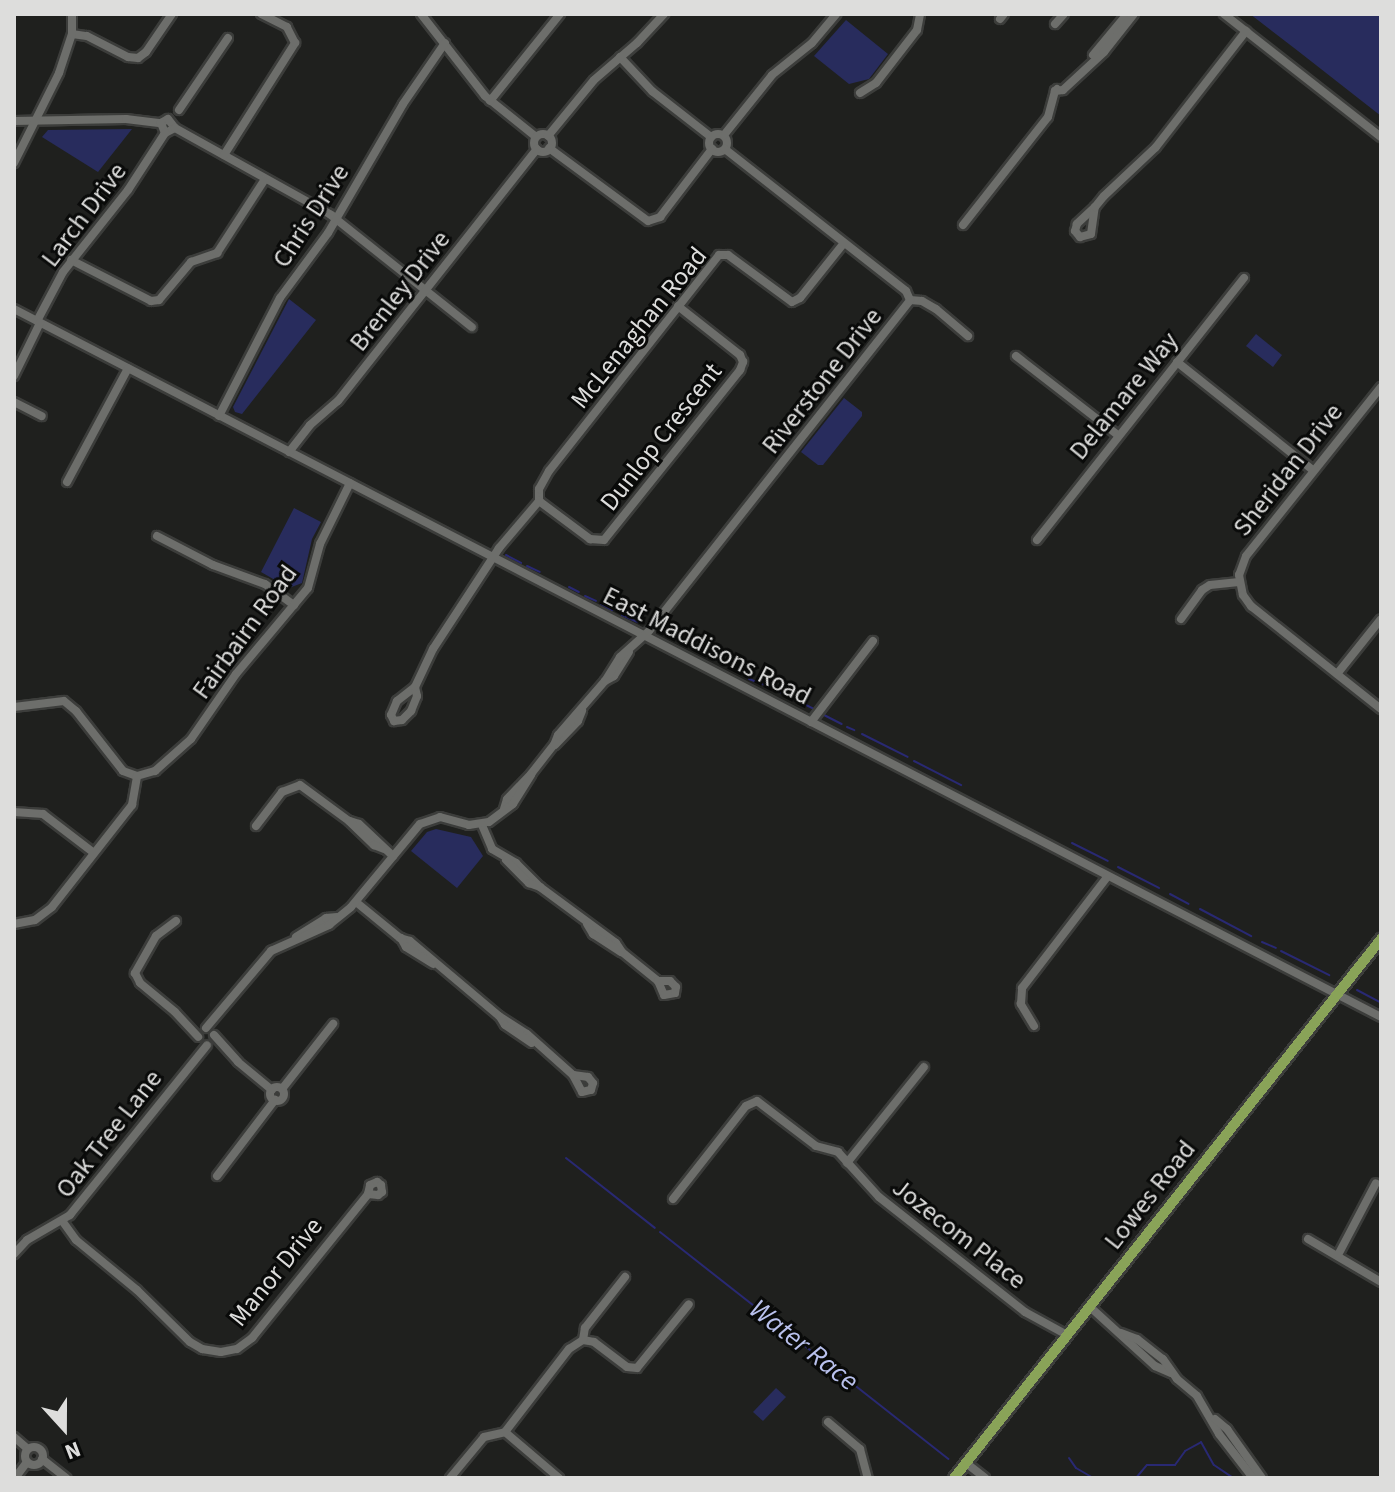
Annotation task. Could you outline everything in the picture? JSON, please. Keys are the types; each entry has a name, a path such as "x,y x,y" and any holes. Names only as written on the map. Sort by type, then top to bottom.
{"main road":[{"name":"Lowes Road","path":"954,1478 1381,939"}],"street":[{"path":"14,163 59,73 72,34 72,14"},
{"path":"72,34 87,36 128,57 138,58 146,52 172,14"},
{"path":"224,155 295,43 287,27 261,14"},
{"path":"421,14 490,101 536,137 548,136"},
{"path":"490,101 560,14"},
{"path":"549,148 548,136 587,87 664,14"},
{"path":"620,57 652,91 711,137 724,135 772,75 812,43 836,14"},
{"path":"860,93 876,83 914,34 921,23 920,14"},
{"path":"1055,24 1064,14"},
{"path":"963,225 1048,117 1055,91 1112,36 1127,14"},
{"path":"1055,91 1071,83 1114,42 1134,14"},
{"path":"1224,14 1381,137"},
{"path":"1095,207 1156,147 1246,31"},
{"path":"179,110 228,38"},
{"name":"Chris Drive","path":"219,416 280,298 336,220 403,104 445,43"},
{"path":"14,121 126,119 161,123 172,120 175,128 336,220 472,327"},
{"path":"161,123 165,133 175,128"},
{"name":"Larch Drive","path":"14,376 71,260 135,180 165,133"},
{"path":"712,149 719,152 725,149 724,135"},
{"path":"536,137 537,149 549,148 648,221 660,217 712,149 711,137"},
{"name":"Brenley Drive","path":"289,452 310,425 338,401 537,149"},
{"name":"Riverstone Drive","path":"644,636 910,300 904,289 725,149"},
{"path":"71,260 151,301 159,300 191,262 217,253 265,179"},
{"name":"McLenaghan Road","path":"415,687 431,652 492,558 539,501 539,489 548,473 722,254 731,257 786,301 795,301 844,243"},
{"name":"Delamare Way","path":"1037,540 1244,278"},
{"path":"910,300 922,301 940,312 968,336"},
{"name":"Dunlop Crescent","path":"539,501 590,539 604,540 740,370 740,355 678,306"},
{"name":"East Maddisons Road","path":"14,309 1381,1017"},
{"path":"1016,356 1118,435"},
{"path":"1177,362 1313,470"},
{"path":"67,482 128,368"},
{"name":"Sheridan Drive","path":"1239,582 1246,556 1381,387"},
{"path":"14,402 42,416"},
{"name":"Fairbairn Road","path":"137,776 155,771 191,739 236,674 294,605 313,578 320,544 350,483"},
{"path":"157,536 213,565 265,584 294,605"},
{"path":"1181,619 1202,590 1210,585 1239,582 1251,606 1381,709"},
{"path":"1337,674 1381,619"},
{"path":"198,1038 210,1031 266,955 326,918 338,917 356,902 414,829 430,818 444,817 466,825 482,825 504,809 522,780 531,774 565,726 582,711 614,664 644,636"},
{"path":"811,722 873,641"},
{"path":"14,707 64,701 76,711 116,765 137,776 132,805 47,913 35,920 14,924"},
{"path":"256,826 282,792 296,785 308,788 374,845 393,856"},
{"path":"14,812 43,814 94,853"},
{"path":"482,825 489,847 525,871 540,887 587,924 602,941 622,952 658,981"},
{"path":"1034,1026 1024,1013 1020,999 1022,988 1108,876"},
{"path":"356,902 400,938 410,941 499,1016 527,1034 533,1043 573,1075"},
{"path":"176,921 156,936 135,973 140,983 175,1012 198,1038 277,1089 283,1098 275,1100 217,1176"},
{"path":"175,1012 210,1031 238,1062"},
{"path":"277,1089 333,1024"},
{"name":"Oak Tree Lane","path":"14,1254 31,1237 63,1222 207,1044 210,1031"},
{"name":"Oak Tree Lane","path":"191,1060 198,1038"},
{"path":"847,1163 924,1067"},
{"name":"Jozecom Place","path":"673,1199 752,1102 760,1103 816,1146 838,1152 879,1197 1025,1312 1067,1335"},
{"path":"1338,1255 1376,1183"},
{"name":"Manor Drive","path":"63,1222 76,1240 137,1290 190,1342 202,1349 221,1352 237,1349 252,1338 368,1194"},
{"path":"1308,1239 1381,1282"},
{"path":"583,1340 585,1328 625,1277"},
{"path":"450,1478 484,1437 505,1432 569,1349 583,1340 594,1342 627,1367 637,1368 689,1304"},
{"path":"1089,1306 1155,1366 1174,1374 1197,1396 1227,1429 1262,1478"},
{"path":"1212,1416 1219,1434 1253,1478"},
{"path":"828,1422 860,1449 868,1478"},
{"path":"505,1432 559,1478"},
{"path":"14,1437 28,1449 39,1449 42,1459 66,1478"},
{"path":"15,1478 27,1462 28,1449"},
{"path":"27,1462 35,1465 42,1459"},
{"path":"966,1463 985,1478"}],"shaded area":[{"path":"1250,14 1381,14 1381,116 1298,51"},
{"path":"846,20 888,54 869,79 849,84 814,56"},
{"path":"132,129 98,172 42,137 48,130"},
{"path":"289,299 316,320 242,414 235,412 233,407"},
{"path":"1256,334 1282,355 1273,367 1246,346"},
{"path":"844,398 862,412 862,416 823,465 818,465 801,452"},
{"path":"294,508 321,522 312,539 302,583 289,588 261,572"},
{"path":"436,829 471,837 483,856 457,888 411,851 427,832"},
{"path":"776,1388 786,1397 763,1421 753,1412"}],"waterway":[{"name":"Water Race","path":"506,555 521,563"},
{"name":"Water Race","path":"527,566 540,572"},
{"name":"Water Race","path":"569,587 579,592"},
{"name":"Water Race","path":"585,596 596,601"},
{"name":"Water Race","path":"601,604 612,610"},
{"name":"Water Race","path":"622,615 637,622"},
{"name":"Water Race","path":"749,679 765,685"},
{"name":"Water Race","path":"770,687 814,709"},
{"name":"Water Race","path":"822,714 842,724"},
{"name":"Water Race","path":"847,727 854,730"},
{"name":"Water Race","path":"862,734 908,757"},
{"name":"Water Race","path":"914,761 961,785"},
{"name":"Water Race","path":"1072,843 1108,861"},
{"name":"Water Race","path":"1118,867 1159,888"},
{"name":"Water Race","path":"1170,894 1189,904"},
{"name":"Water Race","path":"1200,909 1251,936"},
{"name":"Water Race","path":"1262,942 1276,948"},
{"name":"Water Race","path":"1281,951 1329,975"},
{"name":"Water Race","path":"1357,990 1381,1003"},
{"name":"Water Race","path":"566,1158 655,1228"},
{"name":"Water Race","path":"660,1232 948,1459"},
{"name":"Water Race","path":"1136,1478 1147,1465 1175,1465 1185,1451 1201,1442 1214,1465 1233,1478"},
{"name":"Water Race","path":"1069,1458 1076,1468 1093,1478"}]}
